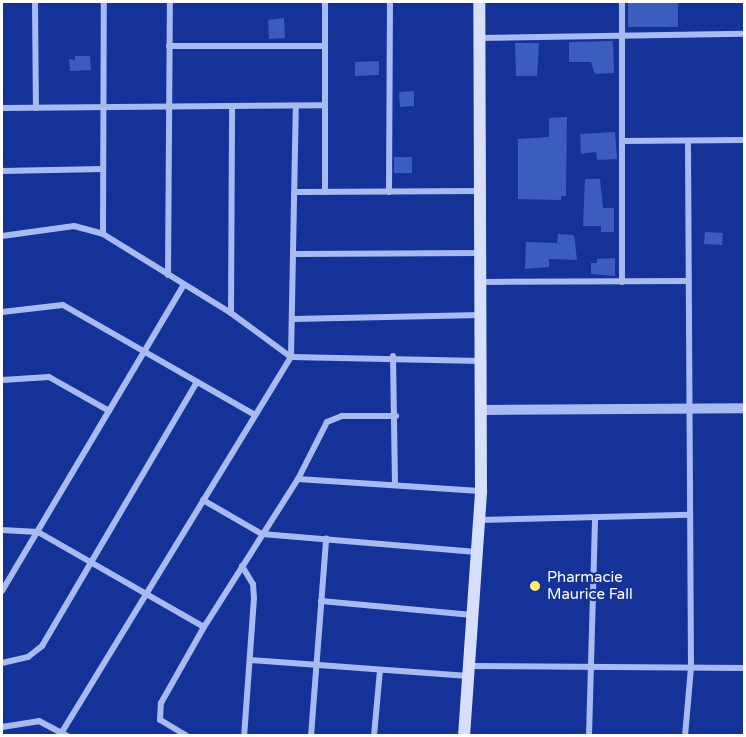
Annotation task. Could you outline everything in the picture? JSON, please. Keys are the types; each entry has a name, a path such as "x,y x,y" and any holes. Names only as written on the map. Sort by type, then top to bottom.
{"main road":[{"path":"464,735 481,491 483,410 480,2"}],"street":[{"path":"35,2 36,108"},
{"path":"103,234 104,2"},
{"path":"168,275 170,2"},
{"path":"325,192 326,2"},
{"path":"389,192 390,2"},
{"path":"622,2 622,282"},
{"path":"480,38 744,34"},
{"path":"169,46 325,46"},
{"path":"2,108 325,105"},
{"path":"231,313 232,106"},
{"path":"2,727 39,721 65,734 146,595 291,357 295,254 296,106"},
{"path":"622,141 744,140"},
{"path":"685,735 691,667 688,141"},
{"path":"2,171 103,169"},
{"path":"296,192 482,191"},
{"path":"2,236 74,226 103,234 231,313 291,357 393,356 481,361"},
{"path":"295,254 482,253"},
{"path":"482,282 688,281"},
{"path":"2,591 184,285"},
{"path":"2,312 63,305 255,416"},
{"path":"292,319 482,315"},
{"path":"393,356 396,416 395,485"},
{"path":"2,380 49,377 109,411"},
{"path":"2,663 35,654 196,383"},
{"path":"483,410 744,408"},
{"path":"187,735 160,720 158,712 204,627 298,479 327,422 333,417 396,416"},
{"path":"298,479 481,491"},
{"path":"203,500 262,534 477,552"},
{"path":"479,520 690,515"},
{"path":"589,735 593,667 595,517"},
{"path":"2,530 38,532 204,627"},
{"path":"311,735 326,539"},
{"path":"242,566 253,584 244,735"},
{"path":"321,601 472,615"},
{"path":"250,660 380,670 468,671 593,667 744,668"},
{"path":"374,735 380,670"}],"building":[{"path":"628,2 678,2 678,27 628,27"},
{"path":"284,18 285,38 269,39 268,20"},
{"path":"613,41 614,73 595,74 591,62 569,62 569,42"},
{"path":"515,43 539,43 537,76 516,76"},
{"path":"75,56 90,56 91,70 70,71 69,59 75,60"},
{"path":"379,61 379,75 355,76 355,62"},
{"path":"414,91 414,106 400,107 399,92"},
{"path":"567,117 566,196 561,196 561,200 518,199 518,139 549,137 549,118"},
{"path":"615,132 617,159 597,160 596,152 581,154 580,134"},
{"path":"394,157 412,157 412,173 394,173"},
{"path":"585,179 600,179 603,208 614,208 614,232 601,232 601,226 583,226"},
{"path":"705,232 723,233 722,245 704,244"},
{"path":"558,234 574,235 577,260 549,259 549,267 525,269 526,242 557,243"},
{"path":"615,258 615,276 591,274 591,263 597,263 597,259"}],"place":[{"name":"Pharmacie Maurice Fall","path":"535,586"}]}
